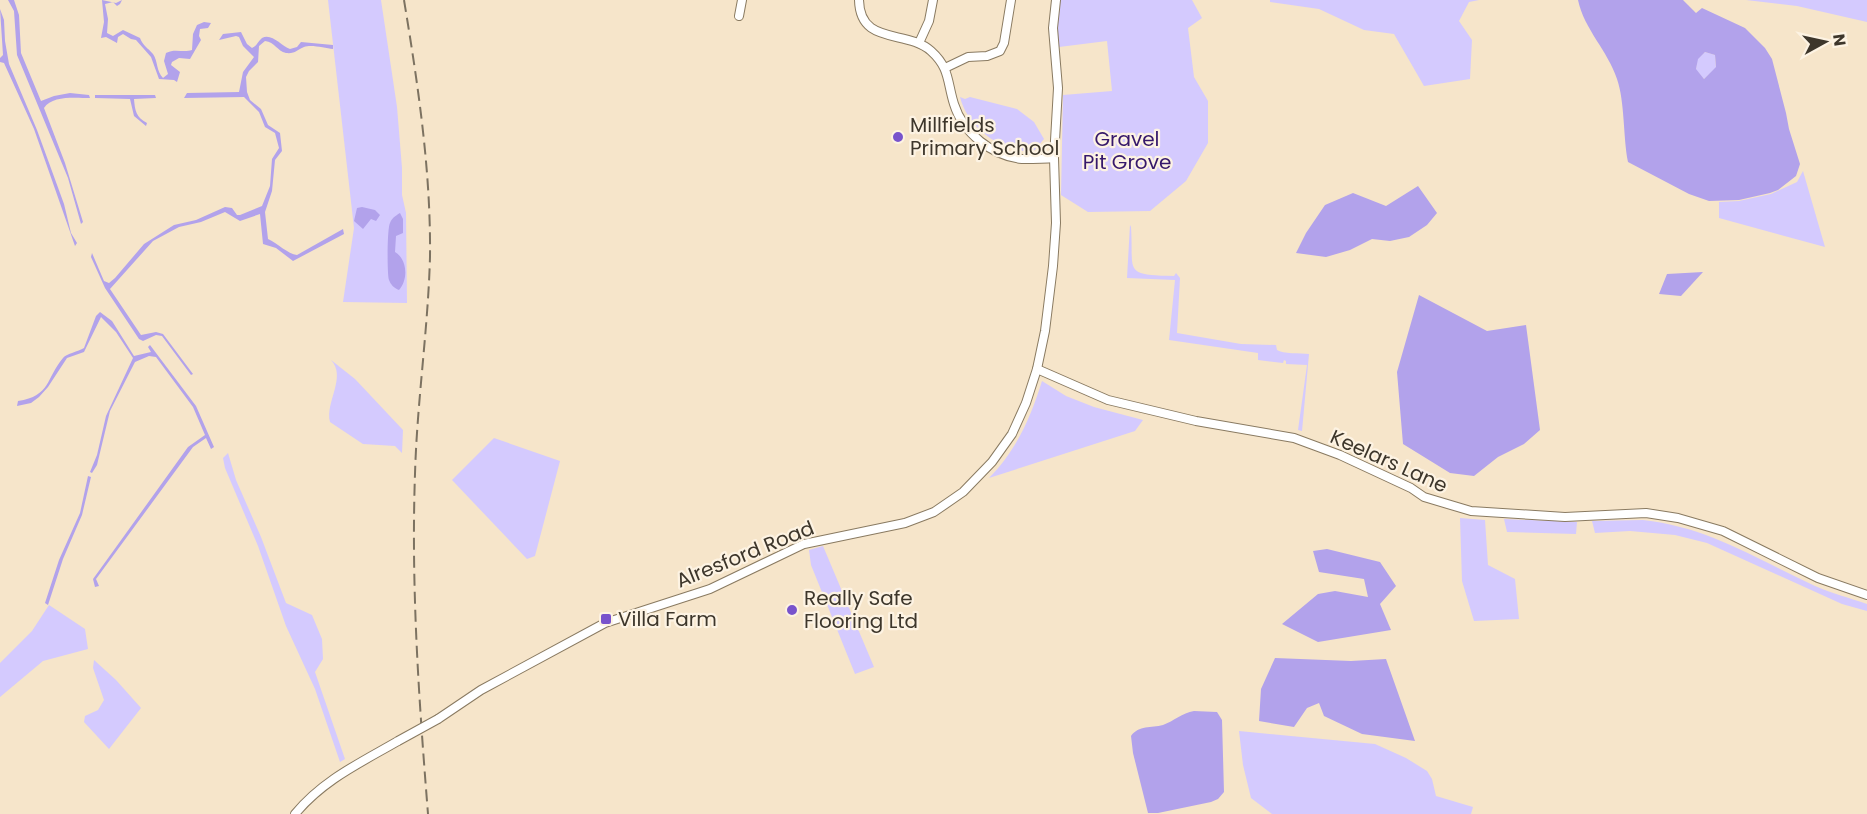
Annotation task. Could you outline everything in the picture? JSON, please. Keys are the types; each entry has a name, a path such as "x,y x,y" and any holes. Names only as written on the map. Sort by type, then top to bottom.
{"street":[{"path":"742,0 742,12"},
{"path":"859,0 861,14 870,27 879,33 919,43 932,52 945,68 958,113 969,130 985,145 1021,159 1054,158"},
{"path":"919,43 929,21 933,0"},
{"path":"945,68 963,59 995,54 1000,51 1004,43 1011,0"},
{"name":"Alresford Road","path":"295,814 312,795 338,775 438,719 481,690 605,623 710,589 804,544 905,523 942,508 975,480 1002,449 1022,414 1043,344 1053,273 1056,205 1054,158 1058,88 1053,28 1056,0"},
{"name":"Keelars Lane","path":"1037,369 1108,400 1205,422 1294,438 1341,455 1411,488 1419,495 1458,508 1561,517 1646,513 1678,518 1723,531 1818,578 1867,595"}],"green space":[{"path":"328,0 381,0 397,107 402,195 406,213 407,303 343,302 354,228"},
{"name":"Gravel Pit Grove","path":"1058,0 1192,0 1202,18 1188,28 1194,77 1208,101 1208,143 1186,181 1150,211 1088,212 1061,195 1063,95 1112,91 1107,41 1059,47 1056,23"},
{"path":"1270,0 1479,0 1469,2 1459,21 1472,40 1470,79 1424,86 1394,34 1364,30 1319,9 1270,2"},
{"path":"1746,0 1867,0 1867,22 1797,6"},
{"path":"1705,52 1715,55 1716,68 1704,79 1696,70 1697,59"},
{"path":"960,97 965,99 970,97 1017,109 1034,122 1044,139 1033,152 1021,151 998,143 987,136 970,119"},
{"path":"1803,171 1825,247 1719,218 1719,202 1739,201 1771,194 1797,182"},
{"path":"1130,225 1134,268 1146,274 1174,276 1176,273 1180,278 1177,333 1241,344 1276,345 1277,350 1287,353 1309,354 1302,431 1298,430 1307,365 1286,364 1284,360 1283,363 1258,360 1258,353 1169,340 1175,280 1127,278"},
{"path":"331,360 355,379 403,430 402,453 395,446 363,444 330,422 330,406 337,374"},
{"path":"1042,381 1066,396 1094,407 1143,420 1135,431 989,478 999,468 1022,433"},
{"path":"494,438 560,461 535,556 527,559 452,480"},
{"path":"228,453 236,480 286,603 312,615 322,639 323,659 315,672 345,759 340,762 315,689 286,626 258,546 225,468 223,458"},
{"path":"1460,518 1485,520 1488,565 1515,579 1519,619 1474,621 1462,581"},
{"path":"1504,519 1577,522 1576,534 1507,532"},
{"path":"1643,520 1689,529 1711,537 1815,586 1867,604 1867,611 1842,604 1707,543 1675,535 1630,531 1595,533 1592,521"},
{"path":"823,546 874,667 855,674 811,565 809,550"},
{"path":"49,605 85,629 88,649 43,661 0,697 0,663 32,631"},
{"path":"94,660 141,708 109,749 84,722 85,716 98,710 104,700 93,668"},
{"path":"1239,731 1375,744 1406,758 1427,771 1432,779 1436,796 1473,807 1471,814 1272,814 1251,798 1243,765"}],"shaded area":[{"path":"8,0 14,0 19,15 21,53 41,101 70,93 89,95 90,98 58,99 44,108 65,163 83,222 81,224 68,178 17,55 14,11"},
{"path":"102,0 112,2 105,4 108,19 107,33 113,36 123,30 140,38 153,54 163,78 168,74 164,61 166,53 192,50 193,34 197,25 204,22 211,23 208,28 200,29 201,40 190,59 179,58 172,62 171,65 180,72 177,82 159,79 151,57 136,40 123,34 118,37 117,43 106,37 101,38 104,22"},
{"path":"1578,0 1683,0 1696,13 1702,8 1745,28 1765,48 1772,59 1800,164 1796,176 1778,190 1770,193 1739,200 1709,201 1689,194 1628,162 1620,88 1608,59 1581,11","holes":["1705,52 1715,55 1716,67 1704,79 1696,69 1698,59"]},
{"path":"0,9 4,20 9,64 37,130 64,204 71,233 77,243 75,246 34,129 4,63 0,62 3,55"},
{"path":"241,32 247,44 252,48 266,37 273,38 290,49 297,47 301,42 333,45 333,49 307,46 286,53 265,41 259,46 258,62 246,77 250,100 261,109 268,125 280,133 282,151 275,160 272,191 265,212 268,239 297,255 343,229 344,234 293,261 276,248 263,244 260,214 240,221 225,212 201,222 179,227 153,241 110,289 141,335 156,332 163,334 193,374 191,375 162,336 156,335 143,341 139,339 105,288 91,257 92,253 104,281 109,283 144,244 174,225 196,220 225,207 232,208 237,215 240,215 262,206 270,186 272,159 279,148 275,133 265,127 259,112 244,97 184,98 187,93 239,92 243,72 254,57 243,46 239,37 219,40 223,34"},
{"path":"95,95 155,95 156,98 134,99 137,113 147,123 146,126 134,116 130,99 95,98"},
{"path":"1418,186 1437,213 1427,225 1409,237 1390,241 1372,239 1350,250 1326,257 1296,253 1325,205 1353,193 1386,206"},
{"path":"357,208 375,210 380,215 376,221 371,219 363,229 354,221"},
{"path":"400,213 403,219 403,233 396,236 395,252 402,260 405,276 399,290 389,280 388,233 390,223"},
{"path":"1703,272 1681,296 1659,294 1667,274"},
{"path":"1419,295 1487,331 1526,325 1540,430 1524,444 1498,457 1474,476 1450,473 1403,444 1397,372"},
{"path":"100,312 112,321 134,356 151,352 148,347 150,345 196,406 214,447 211,449 206,438 193,447 96,579 99,586 95,587 93,579 188,447 205,435 193,407 156,357 149,356 135,362 110,411 97,465 92,473 90,472 97,455 106,416 133,358 116,332 101,317 84,352 67,358 39,397 31,403 17,406 18,401 29,399 42,390 65,356 84,348 96,316"},
{"path":"88,476 91,477 82,515 63,559 48,605 45,603 59,560 80,513"},
{"path":"1327,549 1380,562 1396,586 1380,604 1391,630 1318,642 1282,624 1318,594 1335,591 1368,597 1364,579 1319,572 1313,551"},
{"path":"1275,658 1351,661 1386,659 1415,741 1362,734 1324,716 1319,703 1307,708 1294,727 1259,721 1261,689"},
{"path":"1194,711 1217,712 1222,720 1224,792 1218,799 1211,802 1148,813 1131,736 1141,728 1163,725"}],"railway":[{"path":"404,0 423,128 430,225 429,284 416,447 414,517 417,644 428,814"}],"place":[{"name":"Millfields Primary School","path":"898,137"},
{"name":"Really Safe Flooring Ltd","path":"792,610"},
{"name":"Villa Farm","path":"606,619"}]}
